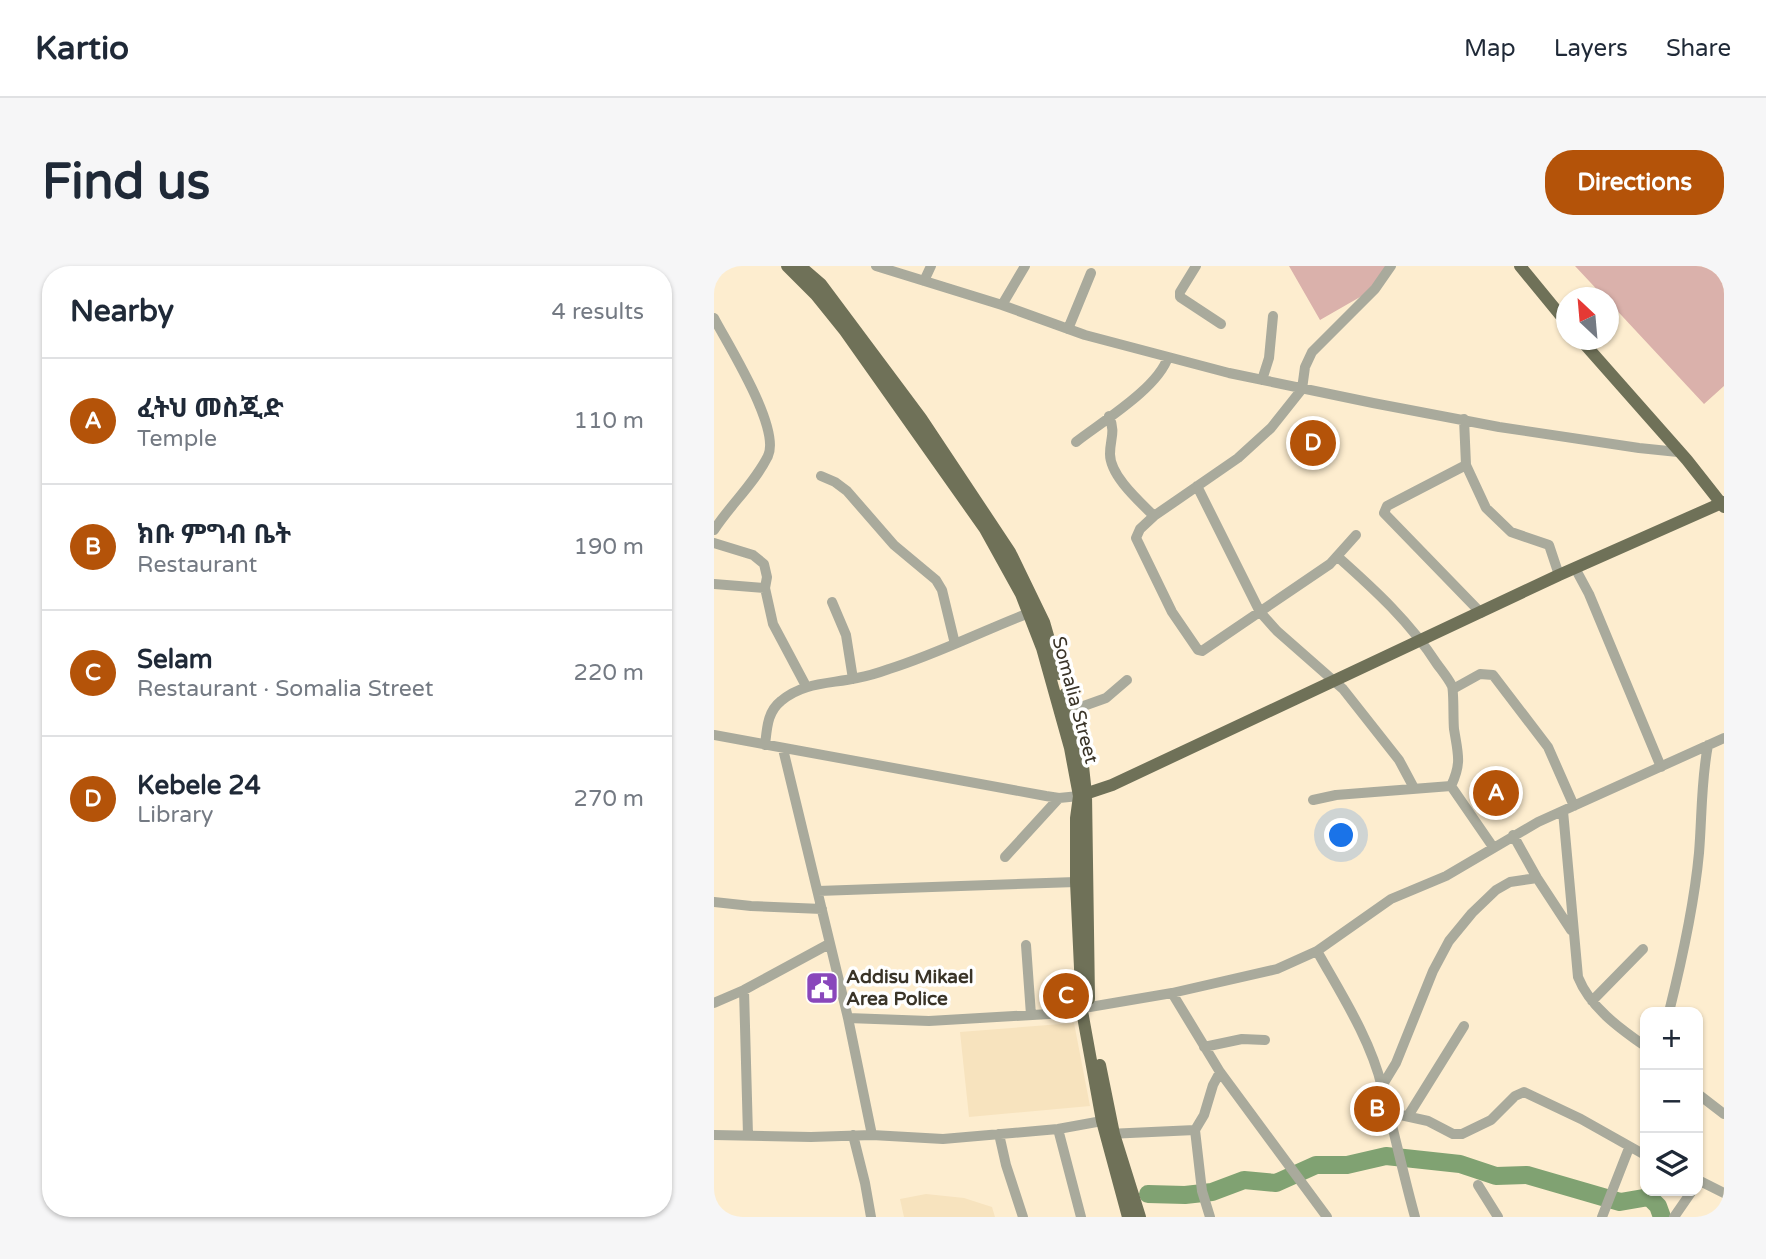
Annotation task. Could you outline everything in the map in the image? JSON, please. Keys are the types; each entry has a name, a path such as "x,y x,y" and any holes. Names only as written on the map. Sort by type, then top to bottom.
{"main road":[{"name":"Somalia Street","path":"787,266 838,321 985,529 1007,566 1029,613 1065,712 1082,795 1076,882 1085,1010 1102,1121 1110,1134 1128,1217"},
{"path":"800,266 821,284 882,364 1010,552 1044,622 1065,712"},
{"path":"1520,266 1556,310"},
{"path":"1140,1217 1110,1134 1085,1010 1082,795 1112,785 1559,575 1723,504 1590,350"}],"street":[{"path":"876,266 1002,305 1068,329 1262,380 1580,440 1678,452"},
{"path":"924,281 931,266"},
{"path":"1002,305 1025,266"},
{"path":"1196,266 1180,292 1180,297 1221,324"},
{"path":"1356,535 1338,557 1203,651 1199,651 1172,612 1136,535 1154,516 1238,458 1262,438 1302,389 1305,367 1312,352 1375,289 1391,266"},
{"path":"1068,329 1091,273"},
{"path":"1262,380 1269,358 1273,316"},
{"path":"714,318 754,390 770,444 767,456 748,488 714,530"},
{"path":"1076,442 1157,378 1168,357"},
{"path":"1109,416 1114,427 1111,461 1130,492 1154,516"},
{"path":"1464,419 1466,465 1486,508 1511,532 1548,545 1559,575"},
{"path":"1466,465 1387,506 1384,513 1481,612"},
{"path":"821,476 841,485 894,545 936,580 942,590 955,644"},
{"path":"1197,486 1259,612 1297,649 1335,680 1399,760 1414,788"},
{"path":"714,543 761,560 766,570 765,588 775,632 806,686"},
{"path":"1338,557 1390,604 1421,640 1453,689 1452,711 1460,759 1451,786"},
{"path":"1575,568 1589,594 1661,766"},
{"path":"714,584 765,588"},
{"path":"832,602 846,635 853,679"},
{"path":"765,745 767,724 774,708 806,686 853,679 913,661 1029,613"},
{"path":"1453,689 1480,674 1493,675 1548,747 1574,806"},
{"path":"1065,712 1111,695 1127,680"},
{"path":"714,735 1059,798 1082,795"},
{"path":"848,1018 929,1021 1085,1010 1264,973 1317,951 1387,901 1439,880 1513,835 1724,738"},
{"path":"1671,1007 1681,968 1695,883 1702,776 1708,746"},
{"path":"783,749 848,1018 872,1135"},
{"path":"1313,800 1336,795 1451,786"},
{"path":"1451,786 1493,847"},
{"path":"1006,857 1059,798"},
{"path":"1563,811 1578,977 1592,1001 1640,1042"},
{"path":"1513,835 1572,932"},
{"path":"1382,1086 1396,1063 1440,956 1472,913 1496,890 1510,882 1537,878"},
{"path":"818,891 1076,882"},
{"path":"714,902 822,909"},
{"path":"714,1003 744,990 829,944"},
{"path":"1026,945 1031,1015"},
{"path":"1592,1001 1643,949"},
{"path":"1317,951 1357,1023 1382,1086 1415,1217"},
{"path":"744,990 748,1135"},
{"path":"1172,993 1220,1072 1328,1217"},
{"path":"1408,1116 1464,1026"},
{"path":"1204,1047 1242,1039 1265,1040"},
{"path":"1210,1217 1203,1196 1195,1130 1205,1115 1213,1085 1220,1072"},
{"path":"1387,1112 1437,1124 1453,1134 1462,1134 1492,1120 1515,1096 1524,1092 1581,1119 1640,1153"},
{"path":"1703,1098 1724,1114"},
{"path":"714,1135 872,1135 943,1139 1058,1129 1102,1121"},
{"path":"1058,1129 1081,1217"},
{"path":"1110,1134 1195,1130"},
{"path":"999,1134 1023,1217"},
{"path":"853,1136 871,1217"},
{"path":"1602,1217 1629,1148"},
{"path":"1703,1184 1724,1193"},
{"path":"1478,1185 1498,1217"},
{"path":"1674,1217 1689,1196"}],"shaded area":[{"path":"1289,266 1387,266 1374,289 1320,320"},
{"path":"1575,266 1724,266 1724,386 1704,404 1619,313 1619,287 1595,287"},
{"path":"1074,1023 1090,1106 969,1117 960,1032"},
{"path":"926,1194 964,1198 992,1207 995,1217 904,1217 900,1199"}],"waterway":[{"path":"1148,1194 1185,1195 1212,1192 1244,1180 1276,1183 1316,1165 1347,1165 1386,1156 1460,1164 1496,1176 1527,1175 1620,1202 1649,1197 1658,1206 1662,1217"}],"place":[{"name":"Kebele 24","path":"1313,443"},
{"name":"ፈትህ መስጂድ","path":"1496,793"},
{"name":"Addisu Mikael Area Police","path":"822,988"},
{"name":"Selam","path":"1066,996"},
{"name":"ክቡ ምግብ ቤት","path":"1377,1109"}]}
